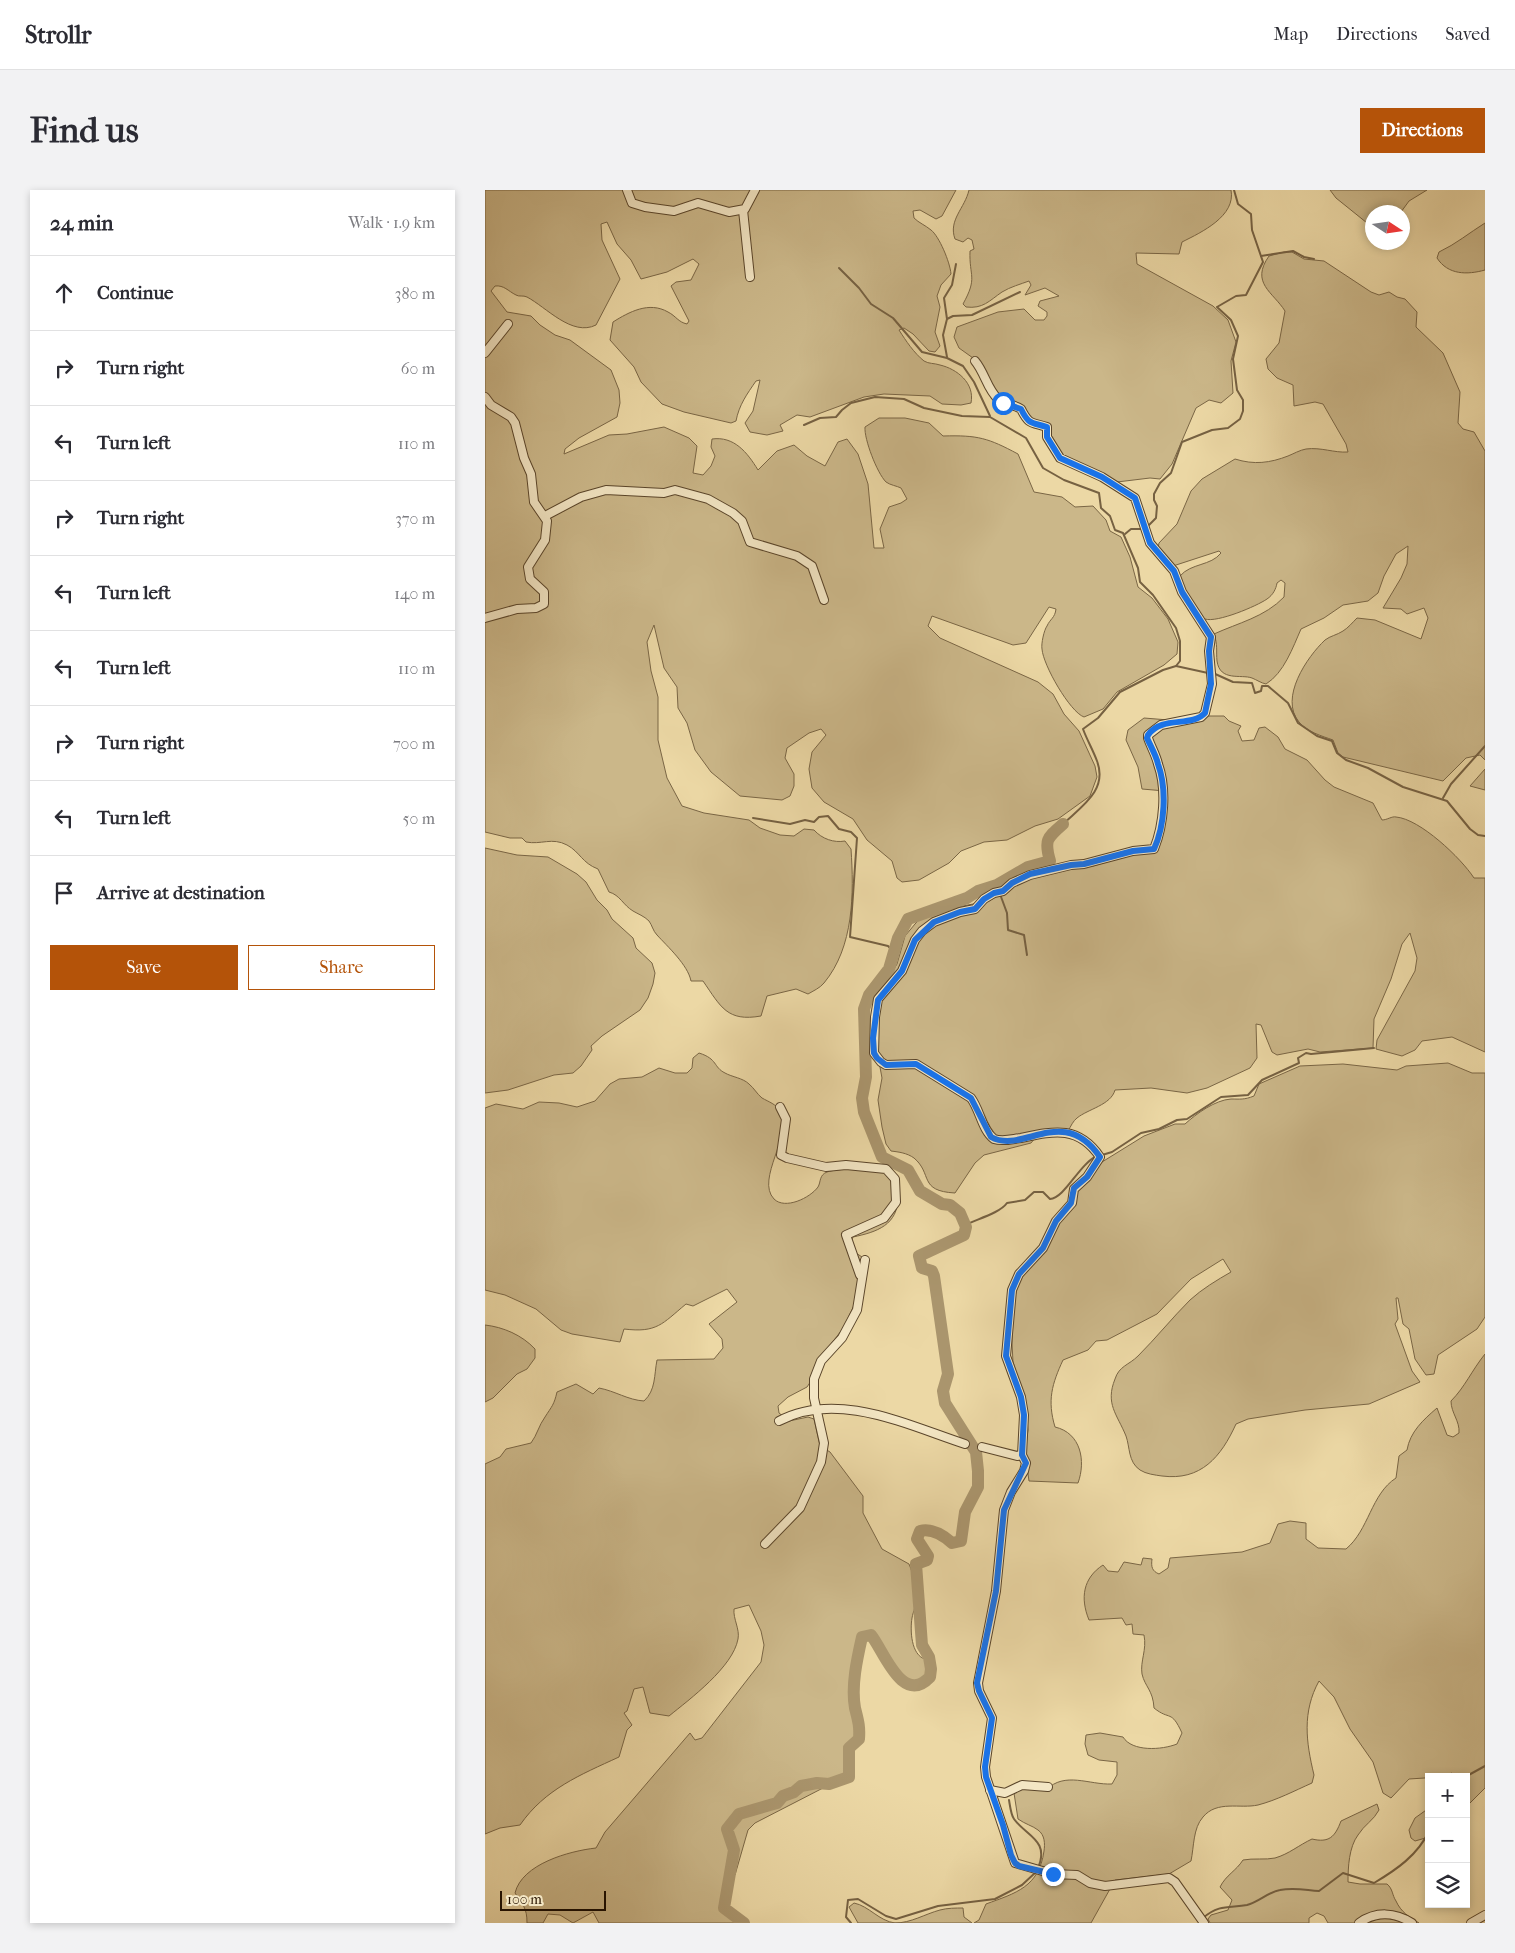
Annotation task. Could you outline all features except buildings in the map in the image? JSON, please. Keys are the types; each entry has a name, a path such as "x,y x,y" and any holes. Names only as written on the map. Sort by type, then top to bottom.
{"street":[{"path":"627,190 632,203 645,207 674,211 698,203 729,212 743,210 749,204 755,190"},
{"path":"743,210 750,277"},
{"path":"485,353 508,324"},
{"path":"975,361 984,372 988,384 997,398 1003,403 1021,409 1027,420 1033,424 1047,427 1047,437 1060,458 1102,477 1135,498 1150,543 1174,571 1182,592 1211,637 1209,651 1211,684 1205,713 1195,719 1161,724 1148,735 1147,738 1159,765 1162,792 1163,817 1154,849 1133,851 1084,864 1063,866 1030,874 1012,883 1003,891 994,893 984,899 975,909 960,912 934,922 915,940 907,964 883,991 876,1007 873,1038 874,1053 886,1065 916,1064 971,1098 991,1137 1002,1140 1051,1132 1073,1134 1082,1138 1100,1157 1087,1177 1074,1188 1071,1203 1056,1221 1043,1248 1019,1274 1012,1290 1006,1356 1021,1397 1024,1415 1022,1455 1026,1463 1024,1471 1011,1492 1004,1510 996,1591 977,1683 992,1718 985,1767 990,1790 1015,1863 1053,1874 1077,1875 1090,1883 1105,1886 1169,1878 1175,1882 1204,1923"},
{"path":"485,397 491,405 511,417 515,423 524,458 531,474 534,502 545,516 548,527 545,540 528,567 530,579 544,592 544,604 536,608 517,609 485,618"},
{"path":"545,516 581,497 606,490 664,493 675,490 708,498 733,513 742,521 750,542 797,556 813,566 823,600"},
{"path":"780,1107 786,1119 781,1155 826,1167 846,1165 886,1169 895,1179 896,1202 884,1218 846,1236 861,1277"},
{"path":"765,1544 799,1508 821,1462 824,1443 813,1390 815,1380 821,1361 843,1338 853,1317 859,1302 861,1277 865,1260"},
{"path":"779,1421 789,1416 816,1409 834,1408 857,1411 965,1444"},
{"path":"983,1447 1017,1456 1022,1455"},
{"path":"990,1790 1005,1793 1022,1785 1047,1787"},
{"path":"1359,1923 1373,1915 1382,1914 1398,1916 1411,1923"},
{"path":"1471,1923 1485,1915"}],"shaded area":[{"path":"485,190 956,190 942,216 936,219 920,210 913,211 914,218 934,233 949,263 951,274 941,285 937,296 940,307 935,332 940,346 935,352 929,351 913,334 904,328 899,330 907,343 924,361 953,370 963,378 970,389 971,403 961,405 942,404 930,396 884,394 864,397 810,417 797,415 780,425 783,431 767,435 750,432 745,423 753,411 760,380 756,381 747,395 739,410 736,421 731,423 684,412 662,404 641,382 634,367 610,340 613,322 639,309 654,308 668,312 681,322 687,324 689,321 671,286 676,282 691,280 699,264 693,259 667,272 641,279 631,260 617,244 607,222 601,224 602,240 620,279 596,325 587,328 569,324 527,297 517,296 503,287 495,286 491,291 507,312 531,316 540,325 555,335 570,340 611,370 619,390 620,403 617,417 579,438 565,449 564,454 609,435 627,434 664,427 689,438 697,446 693,473 703,475 711,466 715,456 711,447 712,439 727,440 739,447 758,470 777,451 794,445 807,456 825,466 838,442 847,439 858,454 868,484 874,548 884,548 880,529 889,507 907,499 901,488 889,484 882,478 869,447 865,427 879,418 905,418 929,423 943,436 965,436 990,441 1018,454 1034,492 1062,497 1075,507 1093,506 1106,520 1110,531 1121,537 1130,557 1138,587 1152,598 1168,619 1178,642 1177,654 1164,665 1117,692 1103,709 1084,717 1065,698 1047,666 1044,656 1042,641 1046,628 1056,609 1049,607 1026,643 1013,645 932,616 928,626 940,638 1038,682 1053,694 1064,714 1079,731 1095,766 1097,777 1090,796 1058,819 1035,826 1007,840 984,842 961,851 949,863 919,880 902,882 897,878 892,861 867,840 853,819 824,802 812,788 809,769 812,752 826,735 821,729 809,733 787,748 785,758 794,774 794,786 790,796 782,800 740,796 711,772 695,750 687,723 678,708 677,687 664,668 654,625 647,642 651,671 658,697 658,740 667,778 682,806 704,813 749,820 760,828 780,835 794,836 804,829 814,830 828,840 845,841 851,849 852,901 850,919 847,936 834,969 822,985 808,994 796,989 767,996 761,1016 740,1017 726,1011 703,981 691,981 682,962 656,933 649,921 630,909 616,895 609,892 598,869 588,864 567,845 551,841 526,842 522,838 510,838 485,832"},
{"path":"969,190 1231,190 1231,199 1223,215 1208,228 1182,242 1179,254 1136,253 1137,264 1213,306 1228,320 1236,342 1231,361 1233,393 1221,403 1209,400 1196,408 1172,464 1160,479 1150,478 1117,482 1061,454 1037,423 1005,401 993,389 980,363 959,348 954,337 957,327 998,312 1024,309 1035,320 1044,320 1047,312 1038,306 1040,301 1059,296 1045,288 1025,295 1031,285 1029,281 1005,290 981,306 966,307 963,304 972,282 970,251 974,249 972,240 968,238 963,242 955,239 953,232 955,220"},
{"path":"1330,190 1427,190 1409,201 1406,205 1365,205 1365,221 1336,198"},
{"path":"1485,223 1485,270 1465,273 1452,271 1441,264 1437,258 1439,252"},
{"path":"1292,252 1304,259 1324,261 1371,292 1379,295 1389,292 1405,299 1417,312 1416,327 1443,353 1460,392 1458,423 1463,429 1474,432 1485,451 1485,760 1480,755 1466,758 1443,781 1343,757 1338,753 1333,740 1315,733 1299,722 1294,712 1292,701 1298,678 1318,647 1329,637 1345,630 1357,618 1375,620 1421,639 1428,618 1424,608 1407,614 1401,609 1383,608 1407,564 1408,546 1396,554 1384,576 1378,593 1368,601 1343,605 1324,618 1301,629 1283,667 1266,684 1252,678 1226,675 1222,672 1217,661 1214,634 1260,615 1277,604 1284,597 1285,583 1281,580 1277,583 1271,596 1255,606 1218,619 1205,619 1190,599 1180,576 1190,569 1212,560 1221,553 1219,551 1173,566 1158,548 1159,543 1177,524 1191,491 1202,479 1235,459 1255,463 1268,462 1312,449 1348,452 1346,444 1323,404 1315,402 1294,406 1293,385 1277,378 1268,369 1266,359 1279,343 1285,311 1265,286 1262,273 1269,256"},
{"path":"1206,716 1224,716 1229,721 1241,726 1238,731 1242,741 1254,740 1259,728 1265,727 1278,737 1285,749 1307,760 1334,787 1373,803 1382,820 1393,817 1406,819 1428,832 1450,850 1474,878 1485,878 1485,1052 1452,1037 1422,1041 1415,1050 1402,1056 1376,1049 1377,1040 1415,971 1417,958 1410,933 1402,944 1391,979 1374,1019 1373,1048 1320,1052 1308,1049 1277,1055 1272,1052 1261,1025 1256,1024 1257,1058 1250,1068 1207,1088 1187,1093 1151,1088 1115,1090 1113,1095 1104,1103 1076,1119 1068,1131 1041,1131 1031,1143 984,1155 975,1163 955,1193 936,1189 928,1181 920,1164 914,1158 900,1152 891,1151 886,1144 878,1100 882,1078 877,1051 875,1001 897,964 905,936 923,916 941,910 989,901 1027,878 1058,870 1093,866 1137,853 1153,852 1165,791 1142,789 1138,767 1126,740 1128,730 1144,718 1181,721"},
{"path":"1485,769 1485,790 1470,786"},
{"path":"485,848 517,855 548,857 577,874 586,882 612,919 633,938 636,948 652,963 655,973 648,998 640,1010 602,1036 591,1046 592,1050 581,1066 573,1073 554,1075 508,1090 485,1093"},
{"path":"699,1053 712,1060 721,1071 747,1082 762,1098 780,1111 783,1121 782,1132 769,1180 769,1190 774,1199 779,1202 791,1203 803,1199 818,1187 824,1173 840,1170 867,1169 882,1171 889,1175 896,1187 897,1207 890,1221 878,1230 853,1237 851,1241 853,1251 862,1257 855,1303 844,1327 819,1360 813,1378 807,1387 788,1397 778,1406 779,1413 789,1421 808,1417 814,1419 820,1446 830,1452 863,1496 863,1513 882,1549 909,1564 916,1594 916,1604 911,1623 913,1642 917,1653 925,1659 927,1675 918,1682 910,1682 902,1677 870,1631 860,1638 852,1679 853,1710 858,1718 858,1729 857,1737 847,1747 845,1775 831,1780 823,1788 755,1823 748,1830 735,1875 724,1885 722,1912 738,1923 599,1923 593,1912 573,1923 560,1915 548,1914 543,1923 527,1923 525,1910 515,1893 519,1883 527,1874 548,1861 573,1852 596,1848 605,1832 690,1733 695,1740 702,1738 761,1662 764,1645 761,1631 749,1605 734,1609 738,1639 734,1650 720,1671 699,1692 669,1716 650,1713 643,1687 634,1689 627,1711 624,1713 632,1725 627,1730 619,1757 577,1777 552,1792 530,1812 520,1825 500,1828 485,1834 485,1464 500,1457 506,1449 531,1443 553,1405 557,1392 576,1384 593,1394 599,1388 644,1401 653,1387 657,1360 714,1359 723,1348 722,1339 709,1324 737,1302 727,1289 693,1306 686,1304 658,1326 644,1330 624,1329 620,1342 572,1334 561,1330 536,1309 505,1295 485,1290 485,1108 496,1104 523,1109 539,1102 559,1103 577,1107 595,1101 610,1084 619,1079 642,1077 659,1068 675,1073 687,1073 692,1068 693,1058"},
{"path":"1448,1063 1472,1073 1485,1073 1485,1317 1477,1329 1438,1355 1434,1374 1426,1375 1415,1359 1409,1329 1403,1324 1398,1298 1396,1298 1398,1319 1395,1324 1412,1371 1420,1382 1369,1404 1305,1410 1248,1419 1236,1424 1224,1447 1208,1464 1188,1475 1176,1477 1162,1476 1142,1471 1136,1467 1131,1459 1126,1436 1113,1409 1111,1395 1115,1379 1122,1368 1138,1356 1190,1300 1231,1272 1223,1259 1191,1279 1157,1314 1107,1340 1096,1341 1088,1350 1063,1360 1052,1392 1051,1409 1055,1427 1071,1435 1079,1449 1081,1466 1078,1483 1029,1481 1025,1452 1028,1430 1026,1407 1013,1362 1012,1308 1020,1277 1077,1191 1102,1162 1144,1136 1175,1124 1185,1124 1212,1105 1225,1100 1245,1099 1254,1096 1259,1084 1300,1066 1343,1064 1397,1070 1406,1066"},
{"path":"485,1325 505,1330 518,1336 535,1349 535,1358 527,1369 517,1374 493,1398 485,1402"},
{"path":"1485,1354 1485,1788 1470,1803 1470,1773 1425,1773 1425,1778 1409,1779 1391,1798 1383,1793 1373,1762 1350,1729 1334,1697 1319,1681 1310,1704 1307,1727 1314,1775 1312,1783 1258,1805 1222,1807 1209,1812 1203,1817 1197,1827 1191,1861 1169,1874 1115,1880 1091,1923 974,1923 979,1920 986,1904 1016,1892 1031,1881 1041,1863 1044,1848 1043,1837 1038,1830 1018,1819 1014,1793 1017,1790 1033,1788 1046,1790 1053,1784 1069,1780 1112,1784 1117,1775 1117,1762 1099,1760 1088,1755 1085,1744 1086,1735 1100,1733 1123,1737 1127,1742 1140,1747 1163,1748 1177,1744 1182,1733 1173,1718 1154,1708 1151,1693 1142,1674 1145,1646 1144,1635 1133,1634 1132,1624 1126,1625 1122,1618 1089,1620 1084,1596 1087,1582 1096,1570 1103,1565 1108,1571 1118,1572 1124,1562 1141,1565 1143,1558 1152,1559 1153,1568 1159,1574 1168,1568 1170,1558 1242,1552 1270,1543 1278,1524 1290,1521 1306,1523 1306,1539 1318,1548 1346,1549 1360,1532 1381,1493 1396,1478 1399,1456 1407,1450 1414,1432 1422,1422 1437,1408 1447,1435 1453,1437 1459,1433 1451,1401"},
{"path":"1377,1804 1379,1810 1360,1831 1353,1845 1348,1882 1387,1884 1400,1908 1419,1923 1328,1923 1324,1916 1317,1913 1309,1918 1309,1923 1210,1923 1208,1919 1211,1915 1228,1910 1232,1900 1220,1887 1243,1860 1275,1858 1312,1839 1323,1840 1331,1838 1341,1821"},
{"path":"1425,1811 1425,1838 1415,1841 1411,1838 1409,1830 1415,1818"},
{"path":"854,1903 889,1922 895,1923 858,1923 849,1907"},
{"path":"963,1908 964,1917 972,1923 901,1923 943,1909"}],"waterway":[{"path":"1147,527 1156,518 1157,506 1154,494 1160,483 1171,473 1182,442 1212,430 1228,428 1240,419 1243,411 1243,400 1237,390 1233,359 1238,336 1231,320 1217,307 1236,296 1246,295 1263,262 1252,230 1251,214 1238,204 1234,190"},
{"path":"1261,256 1293,251 1304,257 1314,259"},
{"path":"947,319 944,298 952,285 956,264"},
{"path":"839,268 859,288 871,304 893,318 922,352 947,358 963,366 974,382 990,416"},
{"path":"947,357 943,335 947,319 953,316 972,315 1020,292"},
{"path":"804,425 820,418 836,417 851,403 875,397 904,399 924,408 962,416 990,417 1026,438 1043,468 1064,480 1099,493 1101,508 1110,516 1115,530 1123,533 1138,568 1140,582 1153,595 1176,628 1180,641 1180,661 1176,666 1163,670 1120,692 1098,718 1083,729 1097,761 1099,781 1091,797 1063,824"},
{"path":"1125,534 1131,529 1143,529"},
{"path":"1176,666 1208,673"},
{"path":"1213,673 1233,682 1252,683 1255,693 1261,691 1262,686 1268,686 1288,703 1298,723 1317,736 1332,741 1337,753 1346,760 1368,768 1403,787 1447,801 1470,829 1478,835 1485,836"},
{"path":"1443,798 1451,784 1485,746"},
{"path":"753,818 790,824 805,820 814,822 819,817 828,816 839,829 851,832 857,838 850,937 888,946 895,953"},
{"path":"744,1923 724,1908 734,1850 727,1829 739,1814 777,1803 783,1796 794,1792 801,1786 817,1783 829,1784 849,1777 849,1748 859,1739 859,1727 854,1700 854,1682 862,1637 871,1635 888,1663 902,1681 911,1685 920,1684 930,1677 929,1657 922,1645 916,1564 927,1560 928,1556 917,1539 920,1531 929,1530 941,1535 952,1543 961,1541 965,1512 978,1487 976,1452 945,1403 943,1391 948,1374 934,1276 932,1271 922,1268 919,1256 964,1235 966,1227 960,1213 950,1205 942,1204 920,1191 908,1170 882,1157 864,1112 862,1098 866,1077 864,1009 869,995 889,969 898,938 908,919 967,898 978,891 997,885 1028,867 1050,861 1047,848 1048,840 1063,824"},
{"path":"1000,894 1007,913 1008,930 1024,935 1027,955"},
{"path":"1102,1155 1112,1152 1141,1133 1159,1129 1177,1120 1187,1119 1221,1097 1248,1095 1262,1080 1299,1063 1298,1058 1306,1053 1374,1048"},
{"path":"965,1225 994,1213 1007,1203 1025,1200 1034,1192 1043,1192 1050,1199 1056,1197 1084,1166 1097,1156"},
{"path":"1470,1774 1485,1766"},
{"path":"1009,1800 1014,1819 1039,1845 1041,1859 1038,1868"},
{"path":"1203,1918 1214,1910 1247,1905 1280,1890 1319,1891 1343,1873 1374,1883 1413,1855 1425,1838"},
{"path":"851,1923 846,1917 848,1900 858,1899 886,1916 896,1919 938,1906 995,1899 1022,1885 1036,1872"}],"route":[{"path":"1003,403 1015,405 1021,409 1027,420 1033,424 1047,427 1047,437 1060,458 1102,477 1135,498 1139,506 1144,530 1150,543 1174,571 1182,592 1211,637 1209,651 1211,684 1205,713 1195,719 1161,724 1151,731 1147,738 1159,765 1162,792 1163,817 1154,849 1133,851 1084,864 1030,874 1012,883 1003,891 994,893 984,899 975,909 960,912 934,922 922,931 915,940 907,964 883,991 876,1007 873,1038 874,1053 877,1058 886,1065 916,1064 971,1098 977,1105 991,1137 999,1141 1044,1132 1073,1134 1082,1138 1097,1151 1100,1157 1100,1160 1094,1165 1087,1177 1074,1188 1071,1203 1056,1221 1043,1248 1019,1274 1012,1290 1006,1356 1021,1397 1024,1415 1022,1455 1026,1463 1024,1471 1011,1492 1004,1510 996,1591 977,1683 992,1718 985,1767 986,1777 1003,1825 1011,1855 1019,1866 1053,1874"}]}
